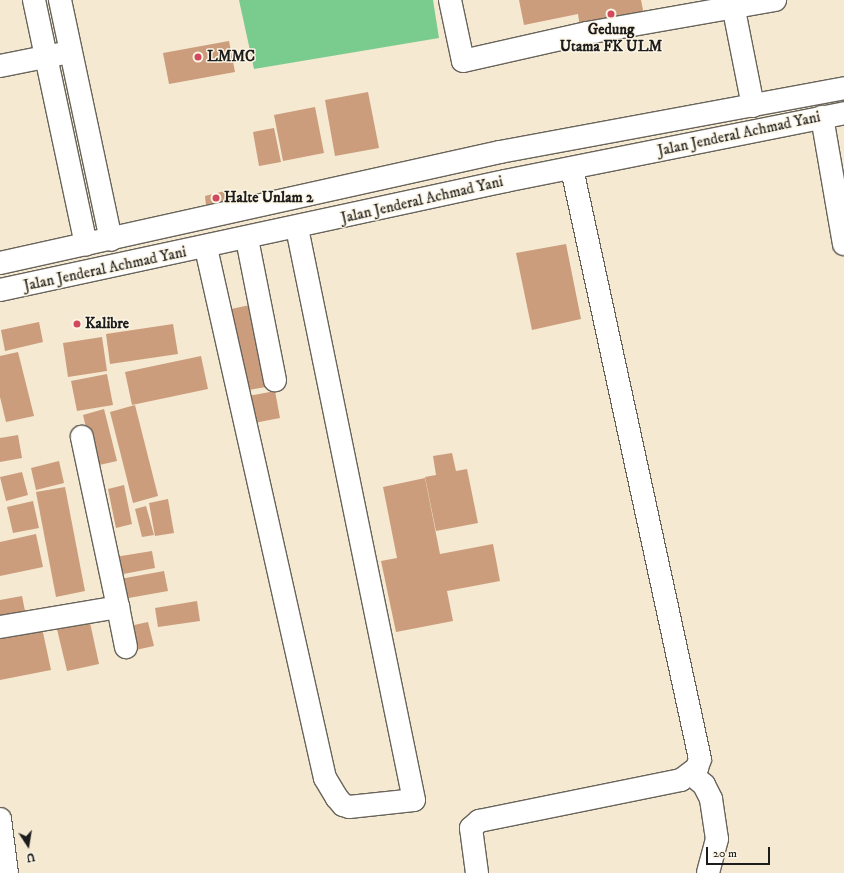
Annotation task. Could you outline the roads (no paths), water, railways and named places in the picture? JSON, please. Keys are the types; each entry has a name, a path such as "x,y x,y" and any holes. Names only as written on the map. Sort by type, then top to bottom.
{"main road":[{"path":"34,0 86,245"},
{"path":"60,0 111,240"},
{"path":"450,0 463,61 733,3 775,0"},
{"path":"733,3 753,106"},
{"path":"0,66 70,52"},
{"name":"Jalan Jenderal Achmad Yani","path":"0,263 111,240 500,152 844,88"},
{"name":"Jalan Jenderal Achmad Yani","path":"0,290 206,248 505,181 601,163 844,113"},
{"path":"822,117 844,244"},
{"path":"597,133 601,163"},
{"path":"500,152 505,181"},
{"path":"477,873 471,828 478,821 681,780 691,774 700,759 572,168"},
{"path":"206,248 325,778 340,802 349,807 414,800 297,228"},
{"path":"247,239 275,380"},
{"path":"82,437 126,647"},
{"path":"0,628 118,607"},
{"path":"691,774 704,785 711,799 717,839 708,873"},
{"path":"0,822 6,873"}],"place":[{"name":"Gedung Utama FK ULM","path":"611,14"},
{"name":"LMMC","path":"198,57"},
{"name":"Halte Unlam 2","path":"216,198"},
{"name":"Kalibre","path":"77,324"}]}
